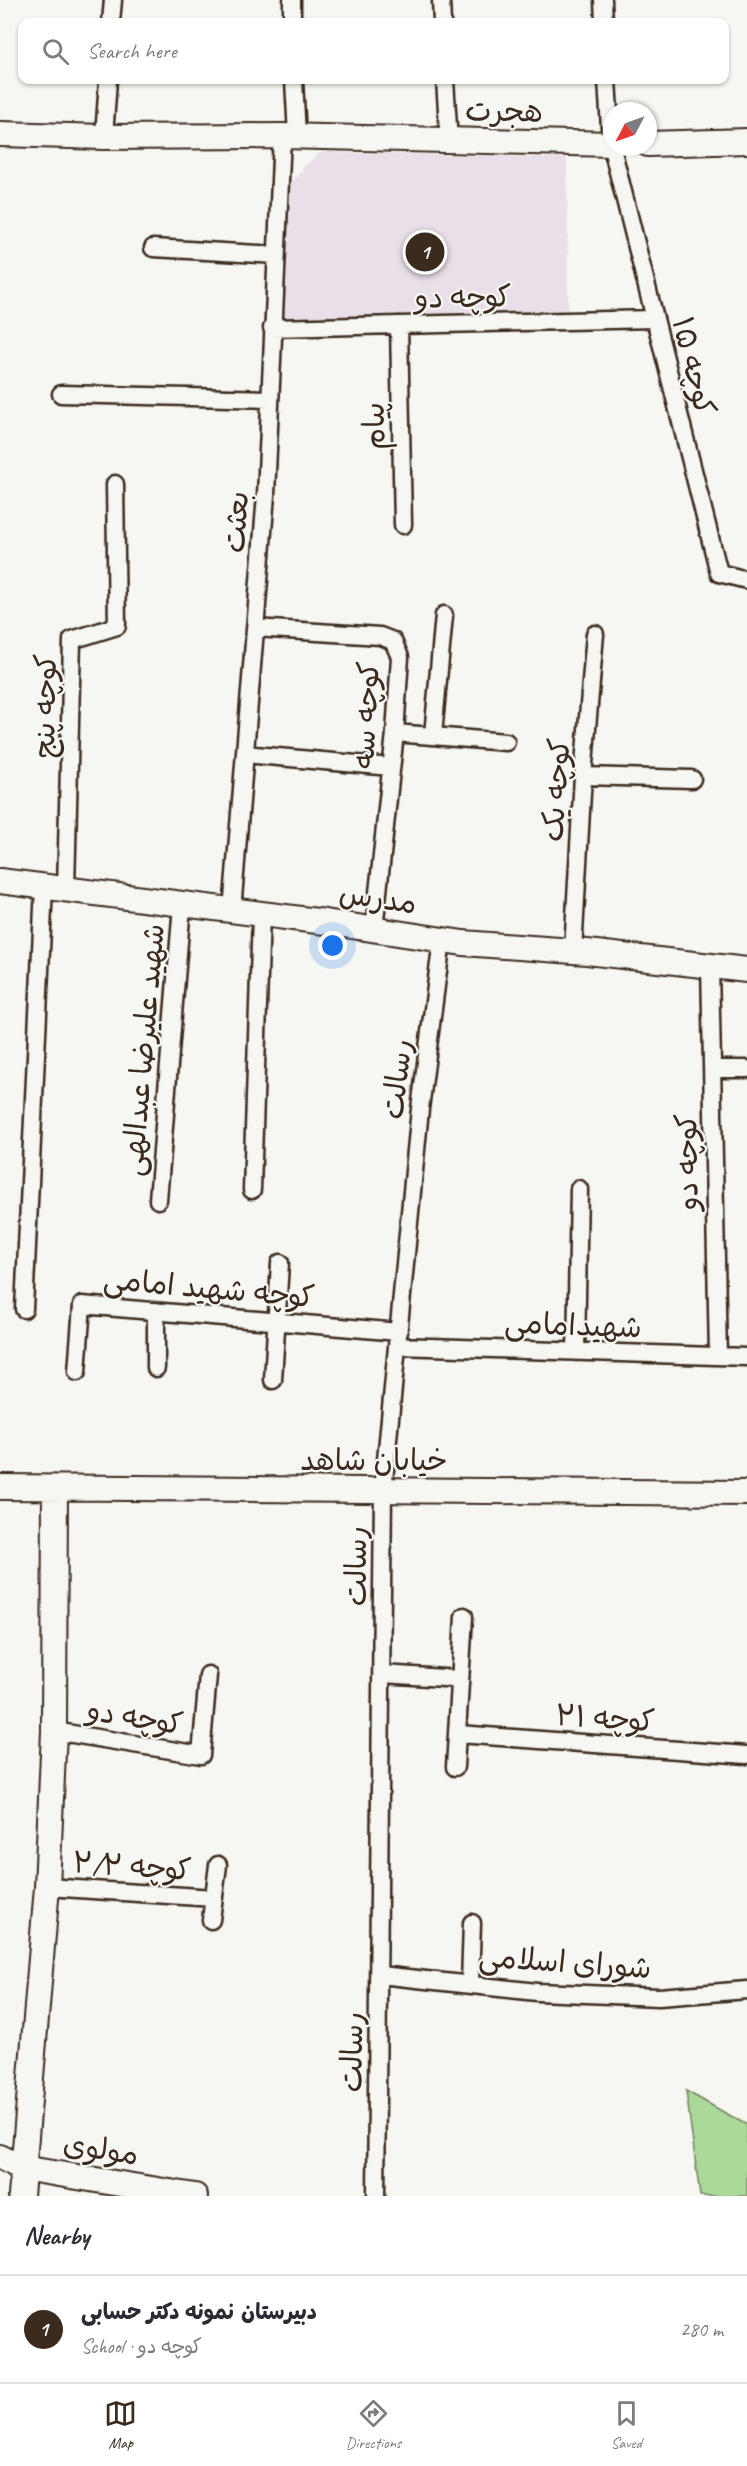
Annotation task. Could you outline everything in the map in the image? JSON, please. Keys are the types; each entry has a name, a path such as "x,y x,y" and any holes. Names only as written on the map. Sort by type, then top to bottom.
{"street":[{"path":"111,18 113,0"},
{"path":"292,0 292,18"},
{"path":"441,0 442,18"},
{"path":"603,0 604,18"},
{"path":"104,136 108,84"},
{"path":"290,136 294,84"},
{"path":"445,84 449,142"},
{"path":"607,84 609,102"},
{"name":"هجرت","path":"0,134 290,136 449,142 603,144"},
{"name":"بعثت","path":"232,911 266,495 276,255 290,136"},
{"path":"657,144 747,141"},
{"name":"کوچه ۱۵","path":"615,156 718,573 747,580"},
{"path":"153,248 276,255"},
{"name":"کوچه دو","path":"272,328 654,319"},
{"name":"پیام","path":"399,325 403,525"},
{"path":"61,394 270,399"},
{"name":"کوچه پنج","path":"55,888 72,640 117,626 115,484"},
{"path":"434,735 444,615"},
{"name":"کوچه سه","path":"255,628 380,636 393,641 400,657 395,733 374,930"},
{"name":"کوچه یک","path":"573,951 583,776 595,633"},
{"path":"395,733 506,742"},
{"path":"245,754 391,767"},
{"path":"583,776 692,779"},
{"name":"مدرس","path":"0,881 442,940 573,951 747,970"},
{"path":"24,1309 55,888"},
{"name":"شهید علیرضا عبدالهی","path":"158,1200 182,904"},
{"path":"252,1190 261,915"},
{"name":"رسالت","path":"376,2196 383,1674 383,1491 420,1109 442,940"},
{"name":"کوچه دو","path":"710,966 718,1356"},
{"path":"712,1069 747,1070"},
{"path":"576,1352 579,1189"},
{"path":"273,1380 280,1263"},
{"name":"کوچه شهید امامی","path":"77,1372 82,1305 278,1321 398,1339"},
{"path":"156,1311 156,1368"},
{"name":"شهیدامامی","path":"398,1339 576,1352 747,1357"},
{"name":"خیابان شاهد","path":"0,1487 747,1493"},
{"path":"21,2196 47,1887 54,1731 55,1488"},
{"path":"455,1767 464,1616"},
{"path":"383,1674 459,1679"},
{"name":"کوچه دو","path":"54,1731 201,1755 208,1675"},
{"name":"کوچه ۲۱","path":"458,1734 747,1755"},
{"path":"211,1920 218,1865"},
{"name":"کوچه ۲/۲","path":"47,1887 214,1898"},
{"path":"470,1983 472,1923"},
{"name":"شورای اسلامی","path":"380,1975 537,1992 659,1997 747,1990"},
{"name":"مولوی","path":"0,2157 22,2168 195,2196"}],"shaded area":[{"path":"321,152 567,158 568,314 277,321 286,190 304,167"}],"green space":[{"path":"686,2091 747,2125 747,2196 700,2196"}],"place":[{"name":"دبیرستان نمونه دکتر حسابی","path":"425,252"}]}
